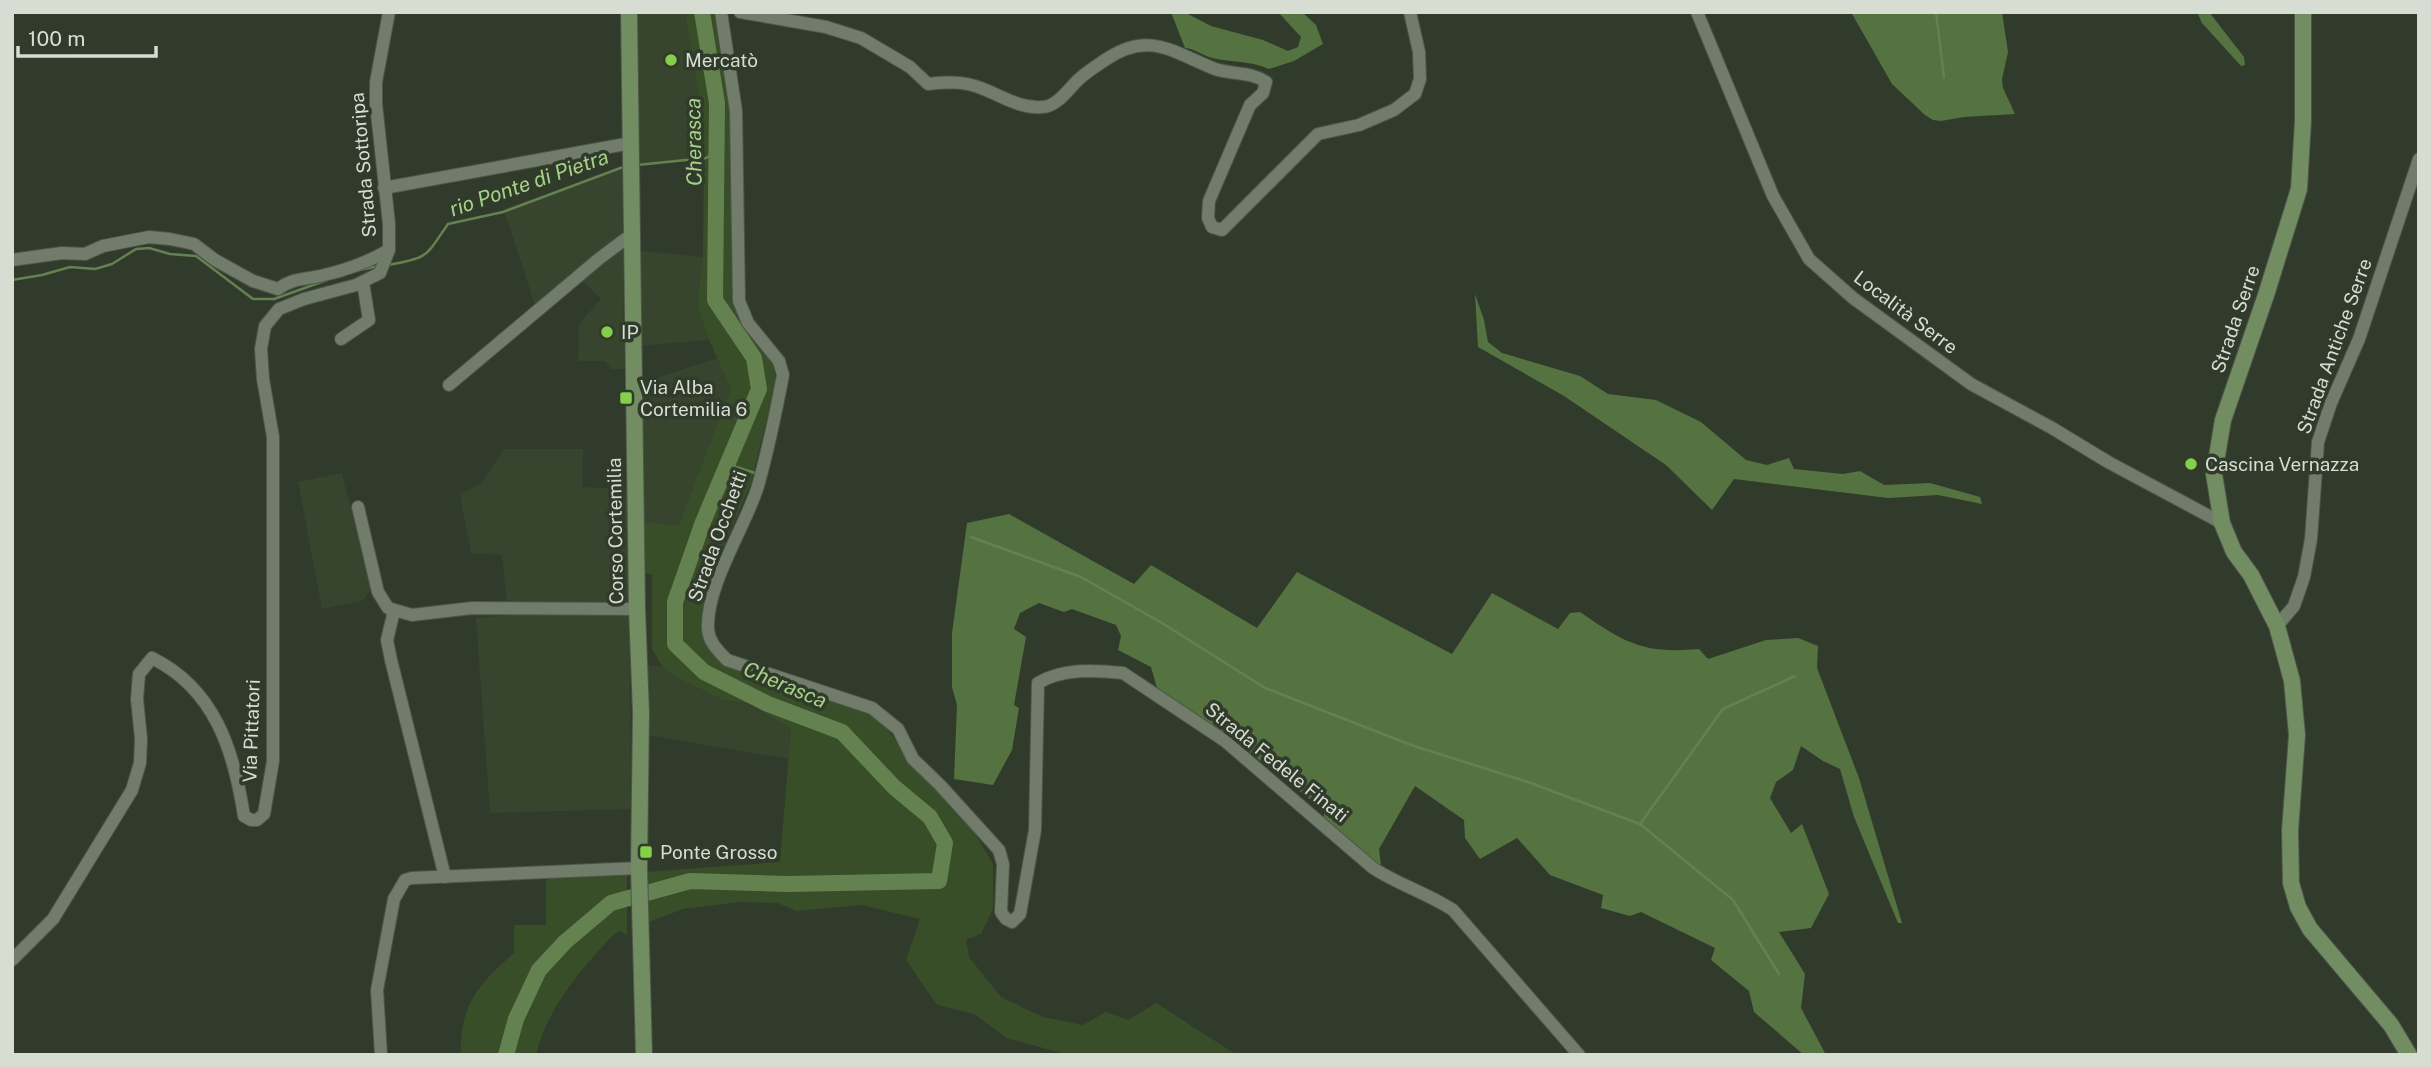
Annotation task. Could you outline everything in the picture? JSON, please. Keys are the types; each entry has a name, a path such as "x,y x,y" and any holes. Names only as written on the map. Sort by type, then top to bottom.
{"main road":[{"name":"Corso Cortemilia","path":"629,12 640,713 639,908 644,1055"},
{"name":"Strada Serre","path":"2303,12 2303,121 2299,189 2223,420 2214,474 2222,523 2234,552 2251,575 2277,626 2292,681 2297,735 2290,831 2291,883 2298,907 2310,929 2391,1025 2409,1055"}],"street":[{"name":"Strada Sottoripa","path":"12,260 62,253 85,254 103,246 149,237 170,239 194,244 215,260 253,281 278,289 290,280 319,277 387,255 376,82 389,12"},
{"name":"Strada Occhetti","path":"721,12 736,111 739,301 748,323 779,361 783,375 757,487 718,583 709,614 708,630 712,644 727,660 872,708 886,717 898,729 913,759 999,850 1003,863 1001,912 1012,922"},
{"path":"740,12 826,27 861,38 909,67 928,84 958,82 980,87 1018,104 1044,108 1064,96 1081,76 1110,57 1141,43 1157,46 1219,71 1256,75 1266,82 1263,93 1250,105 1209,201 1208,218 1212,227 1222,230 1318,134 1359,125 1394,110 1415,94 1420,79 1419,52 1410,12"},
{"name":"Località Serre","path":"1697,12 1773,196 1809,259 1853,298 1971,384 2222,523"},
{"name":"Strada Antiche Serre","path":"2277,626 2294,606 2304,577 2311,539 2318,442 2331,403 2359,339 2419,159"},
{"path":"384,188 631,166"},
{"path":"449,385 632,234"},
{"name":"Via Pittatori","path":"12,960 53,919 132,790 141,751 137,699 139,674 152,658 174,669 198,692 219,724 238,781 244,816 257,820 264,814 273,740 273,437 263,379 261,349 265,326 279,309 363,282 380,272 387,255"},
{"path":"341,339 369,320 363,282"},
{"path":"358,508 378,592 384,604 394,611 422,616 472,608 637,609"},
{"path":"394,611 387,640 445,877"},
{"name":"Strada Fedele Finati","path":"1012,922 1020,914 1035,830 1038,684 1065,672 1123,673 1225,741 1373,868 1392,881 1453,909 1578,1055"},
{"path":"381,1055 377,990 394,898 405,880 639,870"}],"shaded area":[{"path":"634,12 685,12 697,82 704,158 637,164"},
{"path":"685,12 716,12 730,103 732,172 747,329 773,364 776,380 751,483 707,586 702,614 703,635 710,650 866,711 881,720 910,761 975,833 993,864 993,909 981,934 966,940 969,957 1001,997 1043,1017 1083,1025 1106,1012 1128,1020 1156,1003 1237,1055 1069,1055 1007,1038 974,1014 935,1002 906,960 920,919 862,905 796,911 778,903 740,902 683,909 649,922 647,872 780,862 791,728 748,703 723,700 675,677 662,666 652,649 652,575 644,572 642,521 678,526 731,389 697,307 703,257 704,158 697,82"},
{"path":"622,168 624,369 612,369 605,361 578,361 579,324 601,299 573,272 535,306 504,209"},
{"path":"641,251 703,257 697,307 709,340 639,346"},
{"path":"718,358 731,389 678,526 642,521 640,383"},
{"path":"504,449 583,449 582,487 628,489 631,809 490,813 476,618 508,615 502,555 471,553 460,494 481,484"},
{"path":"342,473 371,589 362,601 322,609 298,482"},
{"path":"645,666 662,666 675,677 723,700 747,703 791,727 788,759 647,735"},
{"path":"627,873 627,935 620,931 613,935 577,976 548,1021 536,1055 461,1055 461,1038 468,1009 481,986 514,953 514,925 546,925 546,881 552,876"}],"green space":[{"path":"1171,12 1184,12 1211,26 1263,40 1288,51 1298,47 1301,37 1278,12 1302,12 1316,25 1323,44 1294,61 1269,69 1255,64 1212,58 1185,48"},
{"path":"1851,12 2002,12 2008,52 2002,79 2003,88 2015,114 1933,120 1892,84"},
{"path":"2197,12 2209,12 2244,57 2245,65 2241,66 2202,23"},
{"path":"1475,294 1488,342 1502,353 1580,376 1608,394 1656,400 1701,422 1746,460 1767,465 1789,458 1794,469 1843,474 1860,471 1884,485 1930,483 1980,497 1982,504 1938,495 1888,498 1734,479 1712,510 1666,465 1564,396 1478,347"},
{"path":"1009,514 1134,584 1151,565 1257,628 1297,572 1452,654 1492,593 1558,629 1570,613 1580,612 1610,632 1635,644 1663,650 1699,649 1708,659 1766,640 1798,638 1818,646 1817,668 1859,778 1902,923 1898,923 1854,817 1840,769 1801,746 1793,770 1776,782 1770,798 1791,833 1802,824 1829,894 1811,928 1779,932 1805,974 1801,1008 1826,1055 1804,1055 1754,1012 1749,991 1711,960 1715,948 1641,912 1630,916 1601,908 1603,895 1550,875 1517,838 1480,859 1465,838 1464,820 1415,786 1379,849 1381,866 1324,821 1324,810 1239,744 1157,688 1151,667 1118,650 1121,636 1116,625 1072,609 1064,612 1039,603 1020,613 1014,629 1026,637 1014,705 1019,708 1012,750 993,785 954,779 957,705 952,687 952,633 967,523"}],"waterway":[{"name":"Cherasca","path":"506,1055 516,1019 539,970 565,942 611,903 690,881 788,884 939,881 945,843 930,817 894,787 842,732 768,704 704,672 675,644 675,602 703,522 759,389 754,358 715,300 717,103 702,12"},
{"path":"1936,12 1944,77"},
{"name":"rio Ponte di Pietra","path":"637,165 706,158 716,152"},
{"name":"rio Ponte di Pietra","path":"388,265 419,258 425,254 448,224 503,212 623,167"},
{"name":"rio Ponte di Pietra","path":"12,280 70,267 95,269 112,264 136,249 149,248 170,254 196,256 253,299 274,299 327,280"},
{"name":"rio Ponte di Pietra","path":"360,270 378,266"},
{"path":"727,464 758,474"},
{"path":"971,537 1081,577 1162,623 1265,688 1411,745 1528,782 1640,824 1733,900 1779,974"},
{"path":"1640,824 1723,709 1795,676"}],"place":[{"name":"Mercatò","path":"671,60"},
{"name":"IP","path":"607,332"},
{"name":"Via Alba Cortemilia 6","path":"626,398"},
{"name":"Cascina Vernazza","path":"2191,464"},
{"name":"Ponte Grosso","path":"646,852"}]}
